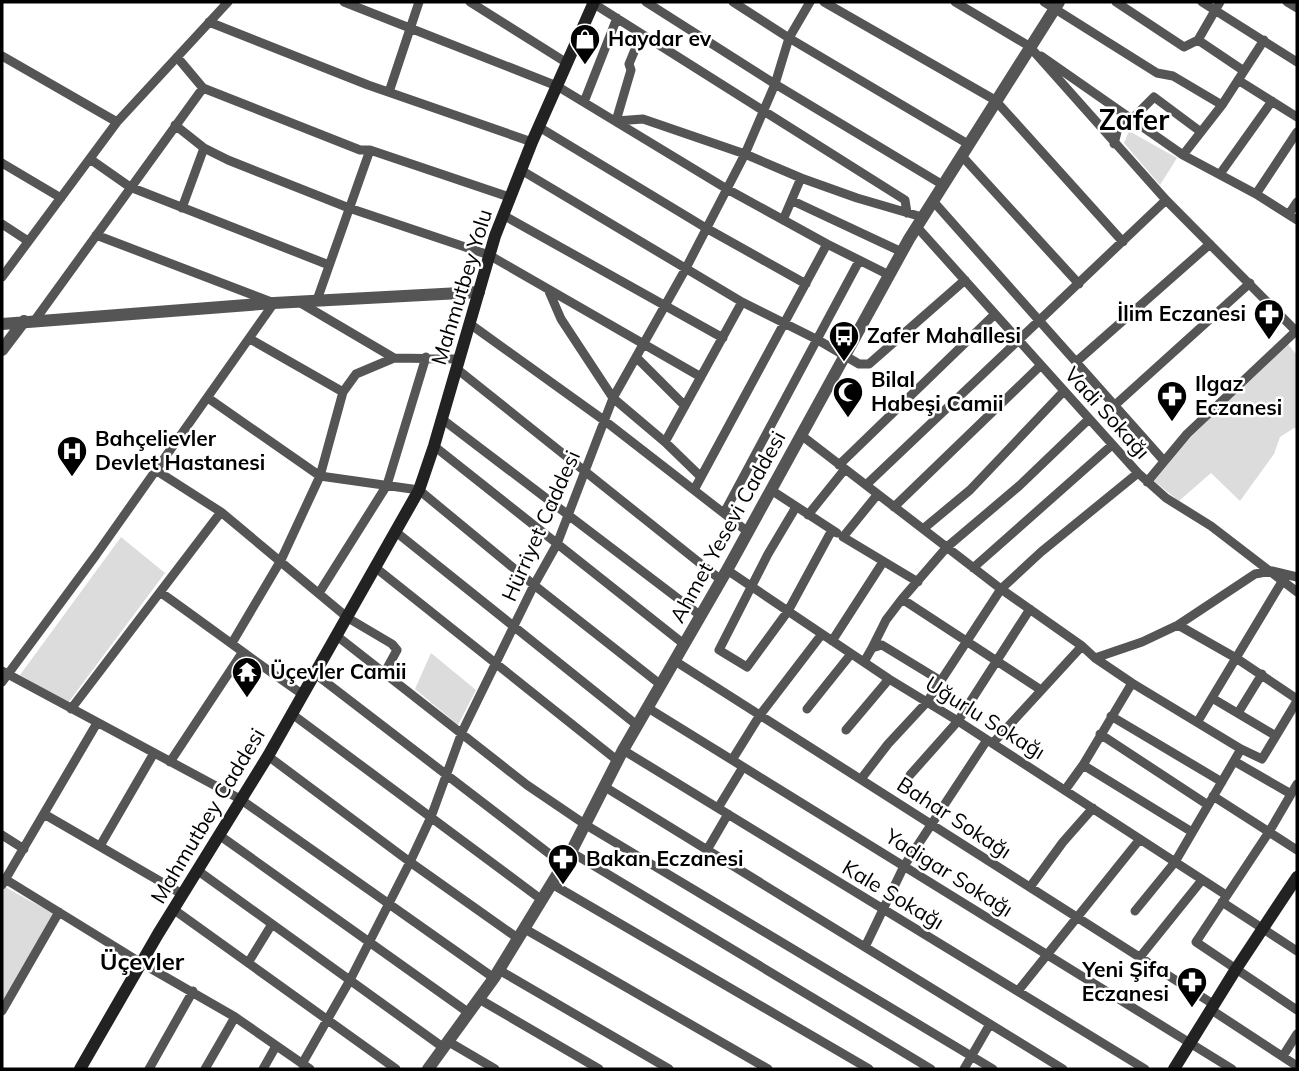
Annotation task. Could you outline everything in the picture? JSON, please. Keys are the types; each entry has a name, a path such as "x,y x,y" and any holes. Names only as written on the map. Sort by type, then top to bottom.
{"main road":[{"name":"Mahmutbey Yolu","path":"367,582 419,490 509,197 593,2"},
{"name":"Mahmutbey Caddesi","path":"79,1069 182,894 268,756 367,582"},
{"path":"1174,1069 1263,928 1293,893 1297,877"}],"street":[{"path":"2,277 117,122 228,2"},
{"path":"344,2 557,86 727,189 889,275"},
{"path":"389,92 419,2"},
{"path":"471,2 567,63"},
{"path":"593,2 905,200 907,213"},
{"path":"646,2 775,84 943,185"},
{"path":"733,2 965,150 1079,284"},
{"name":"Hürriyet Caddesi","path":"306,1067 410,862 462,732 534,584 557,544 613,398 685,270 745,154 775,84 789,38 810,2"},
{"path":"824,2 995,100 1124,242"},
{"path":"955,2 1029,46 1183,155 1293,217 1297,202"},
{"path":"1116,2 1184,47 1198,40 1218,6"},
{"path":"1202,2 1218,6 1297,62"},
{"path":"1287,2 1297,8"},
{"path":"1052,4 1157,73 1172,76 1222,105"},
{"name":"Ahmet Yesevi Caddesi","path":"428,1069 497,974 564,865 621,756 902,252 1052,4"},
{"path":"584,102 617,18"},
{"path":"209,22 389,92 532,142"},
{"path":"617,121 631,70 629,64 642,35"},
{"path":"1198,40 1244,71"},
{"path":"1183,155 1222,105 1264,40"},
{"path":"1029,46 1166,200 1297,331 1187,433 1147,482"},
{"path":"2,56 117,122"},
{"path":"177,57 203,88 360,149 370,150 509,197"},
{"path":"1238,80 1297,117"},
{"path":"2,350 29,321 96,235 203,88"},
{"path":"1114,144 1118,128 1131,120 1154,97 1201,132"},
{"path":"1220,174 1272,101"},
{"path":"617,121 643,119 745,154 802,178 907,213 920,222"},
{"path":"175,125 204,148 349,208 489,255 701,377"},
{"path":"538,127 706,228 806,284"},
{"path":"1256,194 1297,132"},
{"path":"182,208 204,148"},
{"path":"317,300 370,150"},
{"path":"90,159 130,187 329,265"},
{"path":"2,163 61,198"},
{"path":"521,170 685,270 859,363 869,364 965,280"},
{"path":"783,220 802,178"},
{"path":"866,485 1166,200"},
{"path":"793,201 902,252"},
{"path":"933,201 1164,461"},
{"path":"503,215 723,338"},
{"name":"Vadi Sokağı","path":"920,222 965,280 1138,474 1166,498 1272,571 1297,593"},
{"path":"2,224 29,241"},
{"path":"96,235 274,303"},
{"path":"694,490 827,244"},
{"path":"1076,362 1210,244"},
{"path":"724,513 859,261"},
{"path":"1115,405 1250,283"},
{"path":"548,289 561,319 613,398 701,477"},
{"path":"2,324 299,301 479,292"},
{"path":"299,301 394,358"},
{"path":"665,442 742,302"},
{"path":"274,303 157,471 4,676 240,799 389,905 497,974 668,1069"},
{"path":"808,515 842,467 995,314"},
{"path":"470,324 605,421 748,532"},
{"path":"250,339 343,392"},
{"path":"319,593 387,485 426,357"},
{"path":"232,643 281,560 320,477 343,392 356,374 394,358 426,357 458,364"},
{"path":"636,357 685,406"},
{"name":"Uğurlu Sokağı","path":"458,364 586,472 724,575 752,587 889,679 1093,808 1202,880 1297,951"},
{"path":"894,507 1041,365"},
{"path":"923,529 970,491 1063,391"},
{"path":"208,398 320,477 419,490 661,685"},
{"path":"442,419 701,616"},
{"path":"864,662 886,620 947,547 1018,486 1089,419"},
{"path":"800,435 1095,658 1241,749 1262,759"},
{"path":"973,568 1112,445"},
{"path":"434,446 685,645"},
{"path":"157,471 221,512 348,618 392,644 397,650 385,671"},
{"path":"861,779 888,744 927,702 1001,589 1041,552 1138,474"},
{"path":"771,490 918,582"},
{"path":"843,537 877,495"},
{"path":"796,507 719,650 747,667 788,611 832,530"},
{"path":"71,709 221,512"},
{"path":"396,532 638,726"},
{"path":"832,641 883,562"},
{"name":"Kale Sokağı","path":"376,568 495,663 621,756 718,808 1145,1069"},
{"path":"1095,658 1142,642 1178,625 1255,574 1272,571 1297,577"},
{"path":"1198,721 1283,580"},
{"path":"160,592 302,694"},
{"path":"902,599 1041,690"},
{"path":"910,775 958,721 1030,609"},
{"path":"1178,625 1262,674 1297,700 1255,773"},
{"path":"732,760 760,715 822,634"},
{"path":"337,636 527,785 586,825 993,1069"},
{"path":"872,648 882,645 941,681"},
{"path":"865,947 904,866 930,823 990,741 1082,646"},
{"path":"170,762 242,653"},
{"path":"807,709 851,654"},
{"name":"Bahar Sokağı","path":"675,661 1140,957 1297,1066"},
{"path":"314,673 564,865"},
{"path":"1238,713 1262,674"},
{"path":"846,730 889,679"},
{"path":"1065,790 1132,683"},
{"path":"1212,698 1276,736"},
{"name":"Yadigar Sokağı","path":"648,708 1232,1069"},
{"path":"292,713 542,901"},
{"path":"1111,716 1222,782"},
{"path":"97,723 4,882 193,991 306,1067"},
{"path":"1100,734 1208,805"},
{"path":"1135,911 1175,862 1241,749"},
{"path":"100,846 154,753"},
{"path":"268,756 410,862 522,934 768,1069"},
{"path":"1234,761 1291,794"},
{"path":"1083,765 1192,832"},
{"path":"718,808 743,767"},
{"path":"1297,784 1269,832 1196,942 1297,1010"},
{"path":"605,787 1063,1069"},
{"path":"1213,796 1297,850"},
{"path":"1030,887 1063,842 1093,808"},
{"path":"44,814 182,894"},
{"path":"707,850 728,814"},
{"path":"2,835 24,849"},
{"path":"219,835 469,1013"},
{"path":"1018,991 1140,839"},
{"path":"571,852 931,1069"},
{"path":"197,870 447,1045 495,1069"},
{"path":"1140,957 1202,880"},
{"path":"552,884 869,1069"},
{"path":"173,909 396,1069"},
{"path":"2,1011 59,912"},
{"path":"248,963 272,924"},
{"path":"149,1069 193,991"},
{"path":"479,999 598,1069"},
{"path":"205,1069 235,1017"},
{"path":"964,1069 990,1024"},
{"path":"1283,1056 1297,1034"},
{"path":"263,1069 276,1046"}],"shaded area":[{"path":"1129,131 1177,158 1160,185 1124,143"},
{"path":"1287,343 1297,355 1297,429 1294,428 1280,437 1274,454 1240,501 1211,473 1179,501 1154,481 1191,437"},
{"path":"121,537 165,573 68,703 20,675"},
{"path":"431,653 476,690 458,725 415,689"},
{"path":"5,887 54,914 2,1005 2,893"}],"place":[{"name":"Haydar ev","path":"585,66"},
{"name":"İlim Eczanesi","path":"1269,341"},
{"name":"Zafer Mahallesi","path":"844,363"},
{"name":"Bilal Habeşi Camii","path":"848,419"},
{"name":"Ilgaz Eczanesi","path":"1172,423"},
{"name":"Bahçelievler Devlet Hastanesi","path":"72,478"},
{"name":"Üçevler Camii","path":"247,699"},
{"name":"Bakan Eczanesi","path":"563,886"},
{"name":"Yeni Şifa Eczanesi","path":"1192,1009"}],"district":[{"name":"Zafer","path":"1134,120"},
{"name":"Üçevler","path":"142,962"}]}
